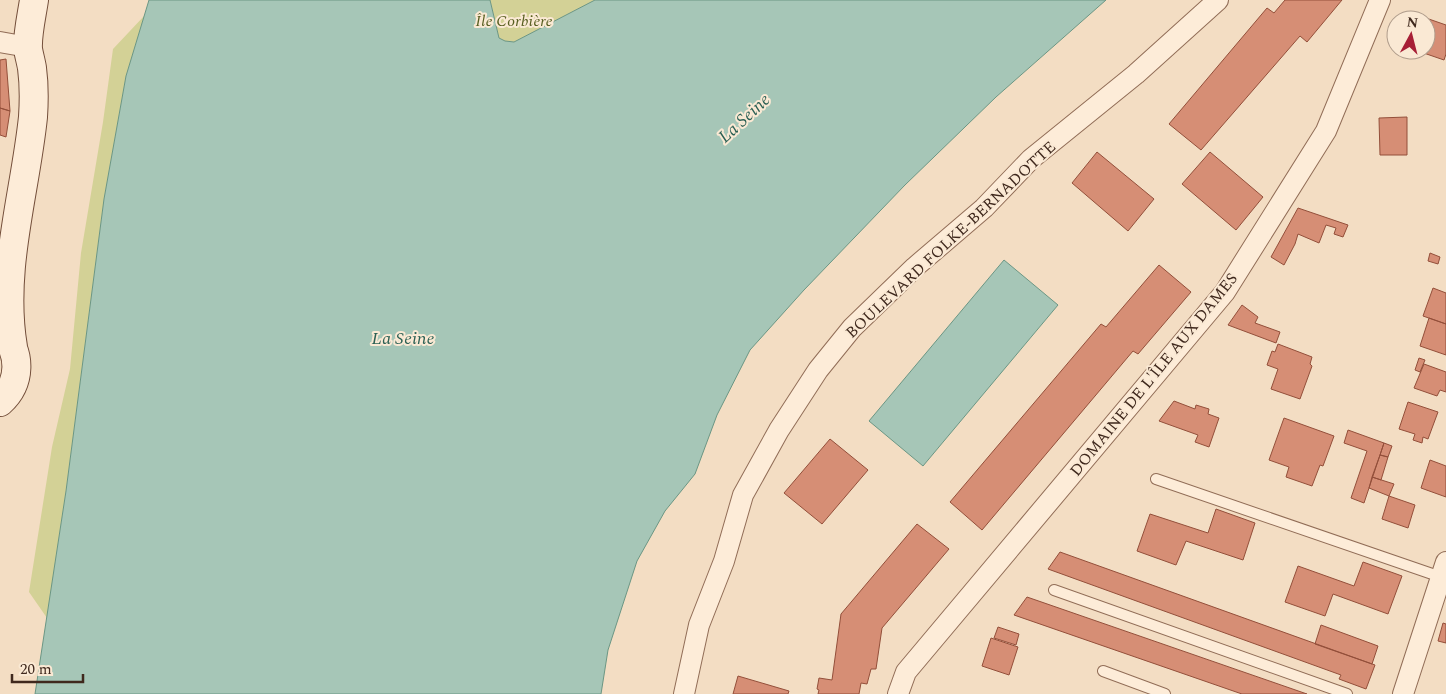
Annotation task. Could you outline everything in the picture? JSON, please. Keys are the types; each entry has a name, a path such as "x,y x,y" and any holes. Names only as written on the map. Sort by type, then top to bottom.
{"main road":[{"path":"0,402 9,392 15,380 17,366 6,338 7,323 4,293 12,224 28,158 33,115 32,68 28,47 34,0"},
{"path":"0,251 12,224"}],"street":[{"name":"BOULEVARD FOLKE-BERNADOTTE","path":"684,694 700,625 724,561 743,495 779,430 818,370 852,328 916,267 984,208 1031,159 1136,74 1218,0"},
{"name":"DOMAINE DE L'ÎLE AUX DAMES","path":"898,694 906,672 1225,292 1326,131 1380,0"},
{"path":"0,42 28,47"},
{"path":"1403,694 1439,609 1444,569"}],"lane":[{"path":"1156,479 1444,569"},
{"path":"1054,590 1347,694"},
{"path":"1103,671 1165,694"}],"green space":[{"name":"Île Corbière","path":"490,0 595,0 514,42 499,38"},
{"path":"145,15 126,76 104,199 66,491 47,618 29,592 52,447 70,369 81,253 113,49"}],"water":[{"name":"La Seine","path":"149,0 490,0 499,38 514,42 595,0 1106,0 996,97 905,185 804,290 750,350 717,415 695,474 665,511 637,561 608,650 601,694 35,694 66,491 104,199 126,76"},
{"path":"1004,260 1058,305 923,466 869,421"}],"building":[{"path":"1285,0 1342,0 1307,42 1300,36 1201,150 1169,124 1267,8 1274,13"},
{"path":"1436,22 1446,25 1446,54 1444,60 1436,57"},
{"path":"6,59 10,111 0,108 0,60"},
{"path":"0,108 10,111 6,137 0,135"},
{"path":"1407,117 1407,155 1380,155 1379,118"},
{"path":"1097,152 1154,199 1128,231 1072,183"},
{"path":"1210,152 1263,197 1236,230 1182,184"},
{"path":"1298,208 1348,225 1343,237 1334,234 1336,228 1326,225 1319,243 1298,234 1284,265 1271,257"},
{"path":"1430,253 1440,257 1438,264 1428,261"},
{"path":"1159,265 1191,292 1138,354 1133,351 982,530 950,502 1101,324 1106,327"},
{"path":"1433,288 1446,293 1446,324 1423,316"},
{"path":"1242,305 1258,317 1255,323 1280,332 1276,343 1228,325"},
{"path":"1429,318 1446,324 1446,355 1420,346"},
{"path":"1278,344 1312,357 1310,364 1312,366 1300,399 1271,389 1278,369 1267,365 1272,351 1275,352"},
{"path":"1419,358 1425,360 1420,372 1415,370"},
{"path":"1424,364 1446,372 1446,392 1440,390 1437,396 1414,388"},
{"path":"1174,401 1195,409 1196,405 1209,409 1208,414 1219,418 1209,447 1195,442 1198,435 1159,421"},
{"path":"1408,402 1438,412 1428,439 1423,437 1422,443 1413,440 1415,434 1399,429"},
{"path":"1284,418 1334,436 1323,466 1320,465 1312,486 1286,477 1289,467 1269,460"},
{"path":"1348,430 1384,443 1364,503 1351,498 1367,451 1344,443"},
{"path":"830,439 868,470 822,524 784,493"},
{"path":"1384,443 1392,446 1388,457 1380,455"},
{"path":"1380,455 1388,457 1381,480 1372,477"},
{"path":"1430,460 1446,466 1446,497 1421,488"},
{"path":"1372,477 1394,484 1389,496 1369,488"},
{"path":"1389,496 1415,505 1408,528 1382,519"},
{"path":"1216,509 1255,523 1243,560 1186,541 1176,565 1137,551 1150,514 1208,533"},
{"path":"917,524 949,549 882,628 876,669 871,669 867,684 861,683 859,694 818,694 819,678 832,680 841,614"},
{"path":"1060,552 1375,665 1366,689 1339,679 1341,675 1048,569"},
{"path":"1363,562 1402,576 1388,614 1333,594 1325,616 1285,602 1298,566 1354,586"},
{"path":"1027,597 1307,694 1242,694 1014,615"},
{"path":"1443,623 1446,624 1446,643 1438,641"},
{"path":"1321,625 1378,646 1372,664 1315,644"},
{"path":"998,627 1019,634 1016,645 994,638"},
{"path":"991,638 1018,647 1009,675 982,666"},
{"path":"738,676 789,691 788,694 733,694"}]}
